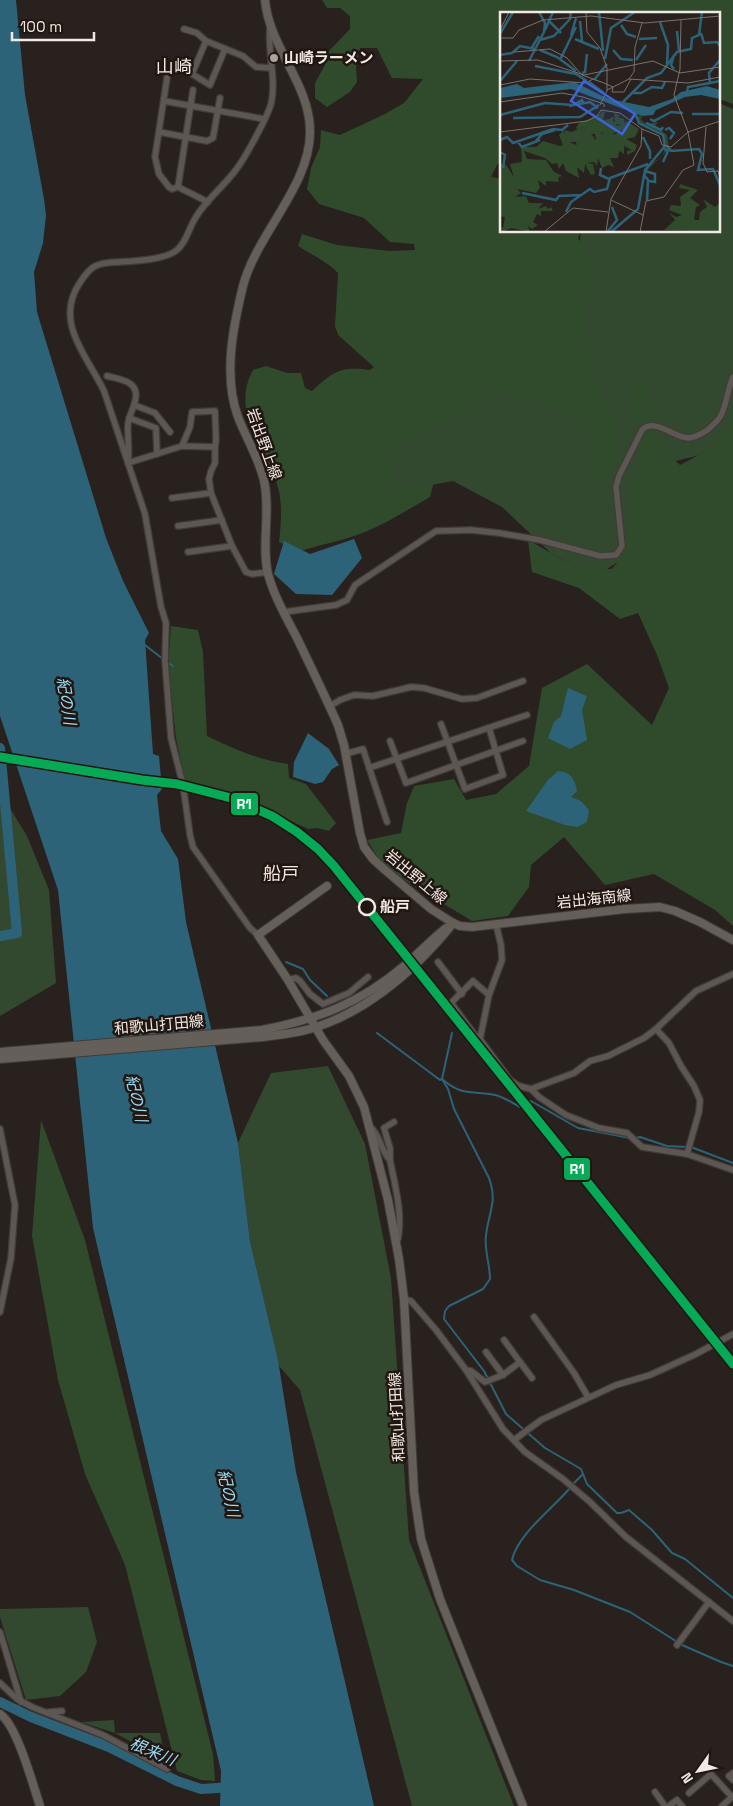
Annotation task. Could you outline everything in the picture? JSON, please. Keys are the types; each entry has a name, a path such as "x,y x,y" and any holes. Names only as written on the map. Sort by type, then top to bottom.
{"main road":[{"name":"岩出野上線","path":"265,0 270,25 301,90 308,112 310,129 310,148 296,182 251,265 244,284 237,313 231,355 230,379 236,409 264,478 267,493 266,554 268,572 273,588 338,726 364,847 384,870 431,909 452,923 418,958 364,1005 345,1016 314,1027"},
{"path":"309,1019 288,980 258,935 327,886"},
{"name":"岩出海南線","path":"452,923 472,927 624,909 660,907 675,911 700,922 733,940"},
{"name":"岩出野上線","path":"309,1019 338,1009 358,999 406,969"},
{"name":"和歌山打田線","path":"0,1052 262,1030 309,1019 358,1091 369,1126 388,1200 404,1299 414,1492 421,1539 440,1599 523,1806"},
{"name":"和歌山打田線","path":"0,1059 263,1037 303,1031 314,1027"},
{"path":"0,1714 5,1717 13,1730 40,1806"}],"street":[{"path":"258,935 245,921 193,846 183,785 171,738 165,661 166,623 161,607 144,514 104,391 95,372 78,346 72,332 70,316 71,300 75,289 85,274 97,264 159,257 178,249 195,218 236,170 270,105 272,93 270,25"},
{"path":"184,29 197,33 206,41 243,56 256,67 271,68"},
{"path":"206,41 192,74 210,85 225,49"},
{"path":"167,78 154,157 159,174 172,189 178,187 208,202"},
{"path":"178,187 193,90"},
{"path":"159,132 206,141 212,138 220,98"},
{"path":"164,101 264,119"},
{"path":"108,376 126,380 134,387 136,392 129,418 128,463"},
{"path":"284,612 336,605 347,600 355,586 436,531 472,530 499,533 540,540 600,556 616,555 622,546 616,487 619,476 642,430 644,427 653,425 680,437 690,438 698,436 711,428 719,419 733,377"},
{"path":"134,404 155,413 170,432"},
{"path":"182,446 190,427 192,412 215,411 215,463 209,479 212,493 232,546 246,572 252,574 268,572"},
{"path":"129,418 156,428 157,454"},
{"path":"128,463 182,446 215,447"},
{"path":"172,498 212,493"},
{"path":"178,526 222,520"},
{"path":"188,552 232,546"},
{"path":"330,706 354,695 373,696 411,687 424,688 462,699 477,698 523,681"},
{"path":"369,768 527,715"},
{"path":"442,724 465,789 503,775 489,728"},
{"path":"390,740 406,783 523,741"},
{"path":"345,754 363,749 387,822"},
{"path":"480,1039 489,995 502,960 496,924"},
{"path":"438,962 462,994"},
{"path":"531,1089 574,1074 590,1061 608,1056 644,1038 696,991 733,974"},
{"path":"288,980 296,978 310,994 323,1004 348,993 368,977"},
{"path":"489,995 473,981 451,1003 510,1080 519,1086 531,1089 539,1097 566,1115 599,1128 627,1133 642,1147 687,1154 733,1170"},
{"path":"656,1029 670,1043 700,1100 699,1112 687,1154"},
{"path":"394,1122 384,1128 390,1148 390,1160 399,1202 400,1233 396,1241"},
{"path":"369,1126 375,1130 384,1154 390,1160"},
{"path":"0,1129 16,1205 11,1258 0,1312"},
{"path":"404,1299 411,1301 466,1370 504,1429 517,1438 525,1452 563,1479 626,1536 733,1621"},
{"path":"534,1317 574,1373 588,1397"},
{"path":"517,1438 541,1420 588,1397 616,1385 650,1375 696,1354 733,1334"},
{"path":"504,1340 532,1378"},
{"path":"486,1352 502,1375"},
{"path":"466,1370 471,1371 485,1382 502,1375 520,1362"},
{"path":"677,1645 710,1602"},
{"path":"0,1632 21,1702"},
{"path":"0,1683 21,1702 103,1735 167,1769"},
{"path":"47,1712 62,1711"},
{"path":"733,1773 729,1776 733,1780"},
{"path":"689,1793 711,1774 732,1797 722,1806"},
{"path":"655,1792 665,1806"},
{"path":"669,1806 677,1800 682,1806"}],"green space":[{"path":"322,0 733,0 733,104 720,99 720,12 500,12 500,162 491,177 500,179 500,232 581,232 578,238 592,262 593,285 582,310 599,396 620,429 616,466 584,491 596,445 581,423 546,405 500,393 478,399 452,421 424,432 398,448 389,480 398,491 434,481 430,497 398,516 348,538 298,552 279,542 281,513 279,491 272,470 247,414 245,400 247,385 253,370 266,366 287,373 301,373 305,388 312,391 338,372 351,369 370,370 374,367 338,335 335,326 338,273 298,246 302,234 337,245 390,251 415,250 414,244 390,242 364,218 319,204 307,189 311,168 320,147 321,130 340,135 385,114 404,103 423,79 392,78 377,48 360,48 356,67 357,82 350,92 327,107 315,98 315,83 325,65 329,51 350,29 350,16 340,8 327,8"},
{"path":"720,103 733,109 733,447 647,468 626,557 594,577 551,553 502,507 453,481 398,491 379,481 391,428 475,390 581,402 573,305 581,232 720,232"},
{"path":"631,377 649,385 659,445 680,465 716,446 733,424 733,926 715,910 654,874 605,885 564,837 531,865 529,887 508,916 472,921 396,875 380,861 367,840 401,833 407,803 414,786 454,779 466,800 496,794 529,766 542,688 587,664 652,725 669,688 657,655 638,613 620,619 579,588 532,572 528,540 578,568 612,569 624,554 629,503 644,446 626,396"},
{"path":"171,626 198,630 203,652 207,736 246,753 288,764 289,778 306,784 336,823 329,831 317,828 308,829 239,797 185,780 176,738 168,666"},
{"path":"0,792 27,836 49,890 56,983 0,1016"},
{"path":"328,1066 365,1144 391,1278 409,1540 514,1806 412,1806 300,1390 279,1366 250,1241 238,1143 271,1073"},
{"path":"41,1120 85,1240 213,1754 215,1781 201,1780 177,1771 125,1565 85,1474 58,1380 32,1236"},
{"path":"88,1607 97,1642 86,1672 60,1696 26,1700 0,1617 0,1609"},
{"path":"114,1720 115,1733 81,1722"},
{"path":"115,1733 160,1733 163,1759"}],"water":[{"name":"紀の川","path":"0,0 16,0 25,95 46,215 43,243 34,272 37,312 106,538 123,581 149,633 145,640 153,754 159,756 162,789 157,795 161,831 178,859 186,922 238,1143 250,1241 278,1360 296,1472 374,1806 220,1806 221,1771 93,1228 58,890 0,716"},
{"path":"354,539 362,558 332,595 296,594 274,574 284,541 310,554"},
{"path":"568,688 587,696 582,710 587,740 570,749 548,738 554,722 561,716"},
{"path":"308,733 329,749 339,765 332,769 323,782 315,784 293,777 294,762"},
{"path":"558,771 572,777 577,791 571,797 581,801 589,810 587,822 577,827 565,825 526,811 548,780"}],"waterway":[{"path":"145,645 163,659"},
{"path":"167,662 173,666"},
{"path":"0,748 17,933 0,936"},
{"path":"286,962 303,969 310,980 327,996"},
{"path":"377,1033 440,1080 442,1079 449,1085 462,1091 498,1096 520,1107 531,1101 578,1128 630,1138"},
{"path":"452,1033 442,1079 448,1089 454,1109 489,1178 493,1201 486,1241 490,1279 483,1289 449,1306 445,1311 444,1319 484,1371 506,1414 545,1448 581,1469 587,1484 617,1513 629,1510 652,1530 672,1553 685,1559 733,1598"},
{"path":"635,1138 640,1137 667,1146 686,1147"},
{"path":"691,1147 733,1163"},
{"path":"573,1484 582,1475"},
{"path":"570,1488 536,1522 521,1541 512,1560 517,1566 540,1580 574,1590 630,1612 682,1645 733,1666"},
{"name":"根来川","path":"0,1702 31,1717 109,1747 177,1781 201,1789 233,1787"}],"transit line":[{"name":"R1","path":"0,757 177,784 231,798 272,816 297,832 318,849 334,866 733,1364"}],"place":[{"name":"山崎ラーメン","path":"274,58"},
{"name":"船戸","path":"367,907"}],"district":[{"name":"山崎","path":"174,67"},
{"name":"船戸","path":"281,874"}]}
